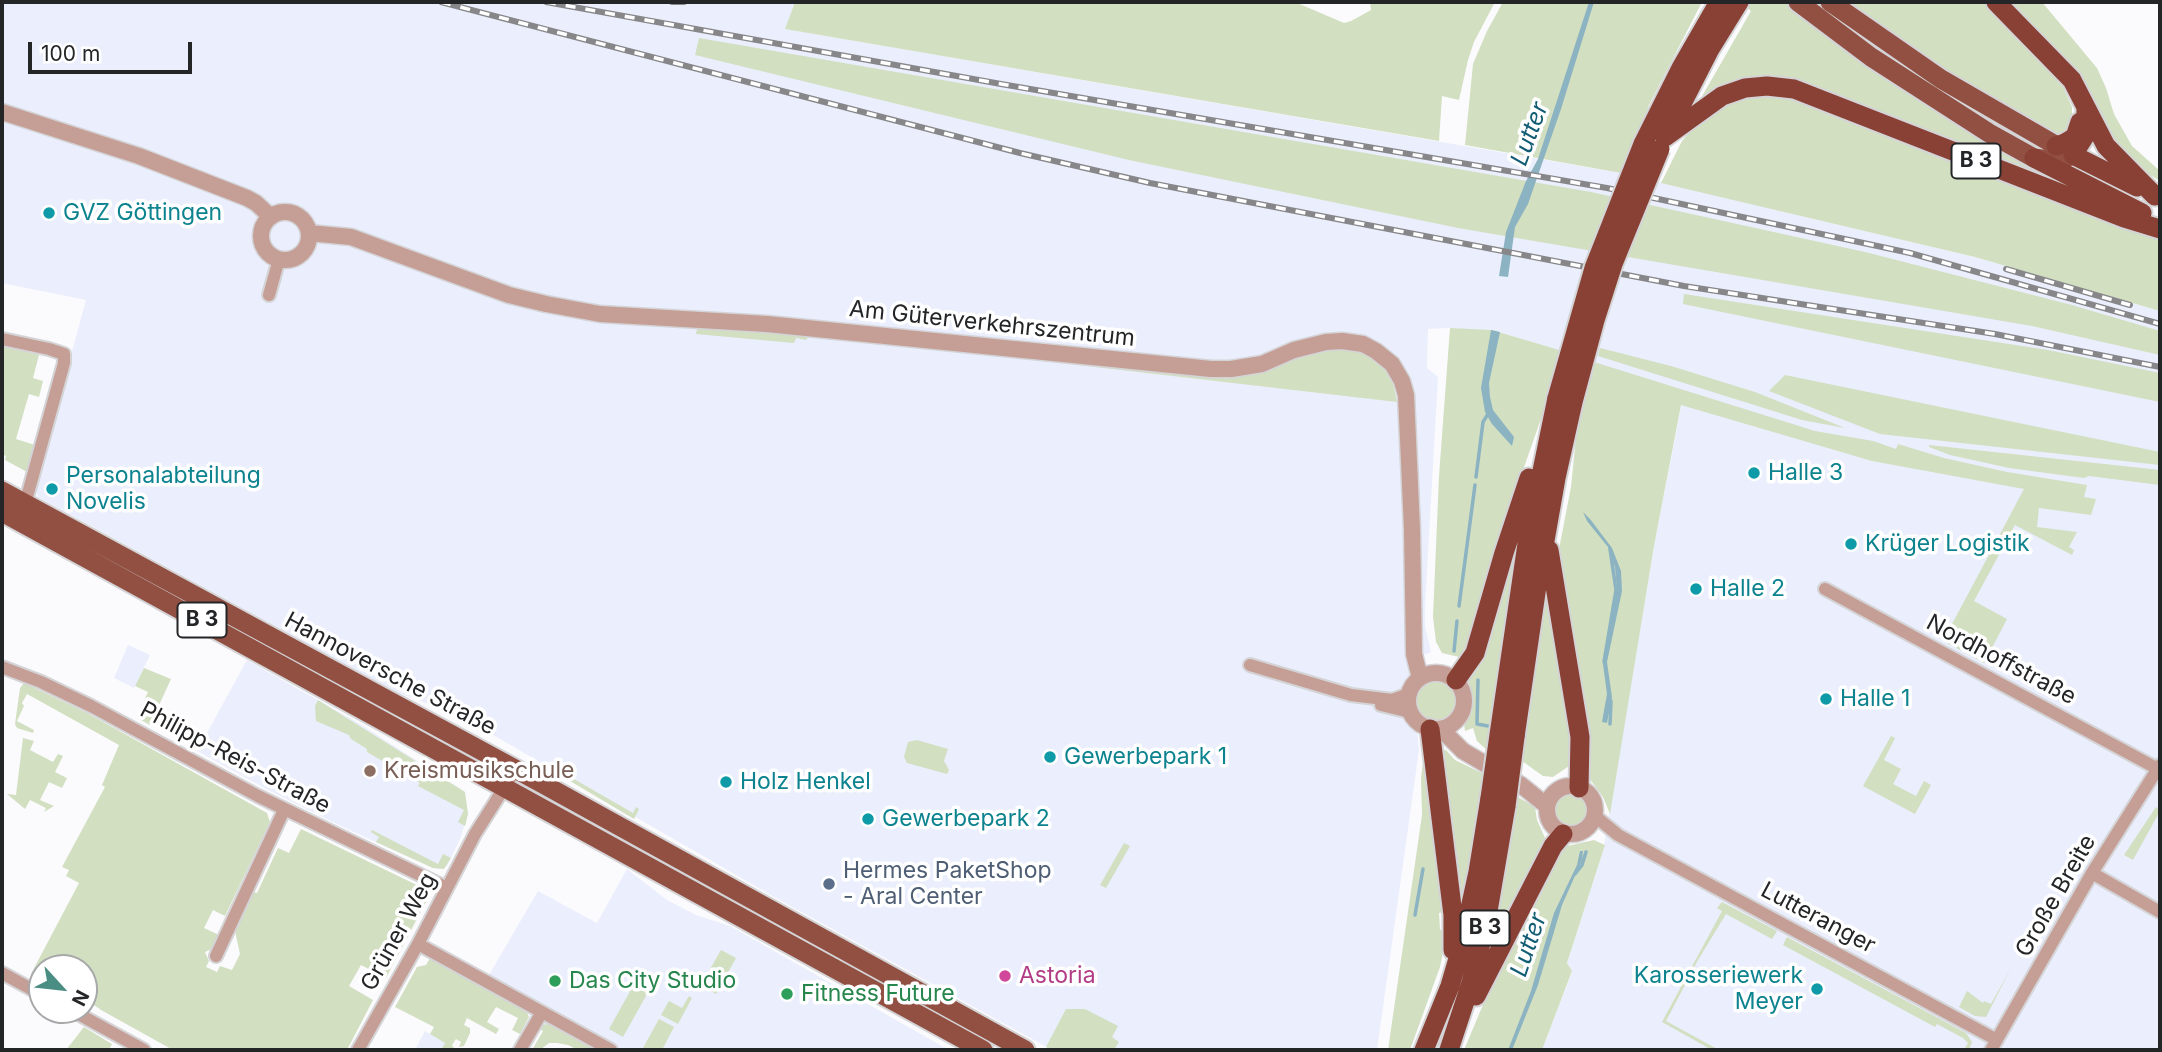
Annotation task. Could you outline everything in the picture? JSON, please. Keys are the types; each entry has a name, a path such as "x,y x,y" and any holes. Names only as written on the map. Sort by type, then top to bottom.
{"highway":[{"name":"B 3","path":"1449,1049 1471,984 1486,923 1534,504 1549,432 1565,400 1595,320 1681,68 1719,2"},
{"name":"B 3","path":"1656,144 1739,2"},
{"path":"1996,2 2075,83 2110,151 2157,197"},
{"path":"2056,146 2075,137 2080,128 2076,98 2058,66"},
{"name":"B 3","path":"1656,144 1722,96 1745,88 1767,86 1794,89 2124,218 2160,229"},
{"path":"2073,155 2085,136 2086,105"},
{"name":"B 3","path":"2073,155 2157,197"},
{"name":"B 3","path":"2034,158 2160,221"},
{"name":"B 3","path":"1507,736 1537,586 1565,400"},
{"path":"1456,680 1475,653 1518,511 1549,432"},
{"name":"B 3","path":"1534,504 1537,586"},
{"path":"1546,533 1580,737 1579,788"},
{"path":"1442,726 1453,915 1450,986"},
{"name":"B 3","path":"1424,1050 1450,986 1460,953 1498,802"},
{"path":"1449,1049 1553,846 1563,834"}],"main road":[{"name":"B 3","path":"1798,2 1906,81 2034,158"},
{"name":"B 3","path":"1830,2 1941,79 2073,155"},
{"path":"2034,158 2057,161 2073,155"},
{"name":"B 3","path":"2,491 25,504"},
{"name":"Hannoversche Straße","path":"25,504 513,768 1025,1050"},
{"name":"Hannoversche Straße","path":"2,512 984,1050"}],"street":[{"path":"2,112 139,156 247,198 257,203 271,217"},
{"path":"281,212 292,213 305,222 309,233 307,246 300,254 290,259 279,259 268,253 262,243 262,232 271,217 281,212"},
{"name":"Am Güterverkehrszentrum","path":"309,233 336,234 357,239 509,295 608,315 767,324 1211,369 1262,364 1294,350 1326,342 1363,344 1392,364 1399,374 1406,395 1412,505 1413,641 1427,675"},
{"path":"269,295 279,259"},
{"path":"2,339 64,354 64,363 25,504"},
{"name":"Nordhoffstraße","path":"1825,589 2159,767"},
{"path":"1250,665 1374,704 1410,712"},
{"name":"Philipp-Reis-Straße","path":"2,667 91,706 284,810 447,888"},
{"path":"1351,695 1392,700 1409,694 1427,675 1443,673 1456,680 1464,696 1464,705 1442,726"},
{"path":"1409,694 1410,712 1418,723 1442,726 1463,751 1550,800"},
{"name":"Große Breite","path":"1994,1045 2092,873 2159,767"},
{"name":"Grüner Weg","path":"358,1050 418,944 475,834 478,821 513,768"},
{"path":"1566,787 1587,792 1593,800 1591,822 1579,834 1563,834 1550,823 1550,800 1566,787"},
{"path":"216,956 284,810"},
{"name":"Lutteranger","path":"1591,822 1994,1045"},
{"path":"2092,873 2160,912"},
{"path":"418,944 611,1050"},
{"path":"2,973 28,987"},
{"path":"520,1050 542,1012"},
{"path":"97,1024 144,1050"}],"shaded area":[{"path":"2,2 795,2 786,29 1621,173 1975,257 2160,311 2160,1050 1542,1050 1572,972 1567,963 1603,851 1654,546 1684,392 1500,332 1450,328 1428,329 1427,368 1438,377 1425,606 1425,626 1431,652 1410,660 1419,750 1377,1050 1052,1050 776,898 493,735 447,711 399,693 38,497 35,487 86,300 2,283"},
{"path":"128,645 150,655 134,688 114,678"},
{"path":"247,660 360,724 465,792 468,814 447,866 433,868 345,828 197,751"},
{"path":"627,869 667,900 696,915 730,926 949,1050 578,1050 540,1029 550,1009 489,975 538,891 597,923"},
{"path":"425,1031 445,1043 441,1050 415,1050"}],"green space":[{"path":"795,2 1295,2 1344,23 1371,10 1370,2 1495,2 1474,42 1459,100 1442,96 1439,141 785,29"},
{"path":"1503,2 1702,2 1649,105 1621,173 1465,145 1473,64"},
{"path":"1740,2 1786,2 1804,16 2097,199 1798,85 1697,105 1751,11"},
{"path":"1843,2 1985,2 2063,87 2072,107 2072,123 2066,132 2055,134 1984,98"},
{"path":"2009,2 2042,2 2097,68 2114,114 2132,146 2160,171 2160,181 2140,169 2115,144 2083,81"},
{"path":"699,38 1591,192 1865,252 2072,305 2160,331 2160,355 2032,326 1458,228 1129,160 695,55"},
{"path":"1762,93 1785,95 1819,106 2160,238 2160,311 1975,257 1661,183 1682,141 1703,116 1720,104"},
{"path":"1684,294 2048,350 2160,373 2160,402 1683,304"},
{"path":"698,324 810,334 806,340 796,338 794,343 696,334"},
{"path":"1450,328 1492,330 1559,350 1549,396 1495,550 1463,658 1442,653 1436,642 1433,617 1439,476"},
{"path":"810,334 1053,357 1225,377 1259,372 1305,354 1345,349 1365,354 1382,366 1393,383 1397,402"},
{"path":"2,346 39,355 33,378 43,381 39,397 29,394 16,439 35,445 27,472 5,460 6,456 2,454"},
{"path":"1600,348 1755,392 1845,428 1802,420 1598,356"},
{"path":"1594,362 1815,431 1873,441 1896,449 1898,444 1944,458 2007,472 2087,485 2084,497 2096,499 2091,515 2039,508 2037,527 2077,532 2069,547 2074,550 2072,555 2015,525 1974,601 2007,619 1984,663 1943,641 2024,489 1872,461 1681,405 1654,546 1610,814 1603,797 1589,778 1586,733 1560,573 1559,549 1571,487 1578,417"},
{"path":"1785,375 2160,452 2160,465 1880,434 1769,391"},
{"path":"1929,445 2160,470 2160,485 2009,468 1950,455"},
{"path":"1525,513 1489,752 1477,741 1473,728 1465,731 1469,702 1463,681"},
{"path":"1547,582 1574,743 1572,764 1553,777 1543,776 1522,761"},
{"path":"144,668 171,679 150,725 141,720 151,702 145,698 148,692 135,686"},
{"path":"1437,679 1446,680 1453,685 1458,692 1458,710 1453,717 1446,722 1437,723 1428,722 1421,717 1416,710 1415,701 1416,692 1421,685 1428,680"},
{"path":"24,683 87,713 267,813 270,822 225,916 213,910 204,928 219,935 212,949 205,952 209,961 206,967 217,972 220,966 232,970 240,954 235,931 253,892 257,893 278,848 289,853 301,829 423,888 428,898 386,978 361,965 349,986 373,1000 347,1050 173,1050 98,1008 98,954 42,954 79,883 66,876 69,870 62,867 105,787 102,785 119,745 27,694 17,721 34,730 33,733 17,728 15,724 20,688"},
{"path":"318,700 465,792 468,814 465,826 458,822 464,810 418,786 420,783 367,752 367,749 349,735 316,721 315,706"},
{"path":"1891,736 1895,738 1884,760 1901,769 1893,784 1916,796 1924,781 1931,785 1915,814 1863,786"},
{"path":"23,738 34,741 30,750 53,762 58,754 63,756 55,772 67,778 62,788 49,782 40,800 54,806 44,812 46,808 30,800 25,809 7,794 16,795"},
{"path":"917,740 948,749 944,761 949,770 947,774 907,763 904,757 908,742"},
{"path":"1437,750 1446,750 1455,760 1486,775 1459,925"},
{"path":"1424,753 1445,912 1439,913 1440,929 1446,937 1440,967 1410,1050 1388,1050 1422,815 1421,778"},
{"path":"567,775 633,813 636,807 639,809 634,819 565,778"},
{"path":"1571,794 1583,798 1587,810 1583,822 1571,826 1559,822 1555,810 1559,798"},
{"path":"1516,796 1535,807 1545,838 1489,957 1487,956"},
{"path":"2156,807 2160,811 2133,860 2124,855"},
{"path":"372,830 438,864 443,854 451,858 444,869 433,868 376,842 379,837 371,832"},
{"path":"1594,840 1605,845 1567,963 1572,971 1542,1050 1464,1050 1495,976 1553,861 1567,846"},
{"path":"1124,843 1130,846 1106,888 1100,885"},
{"path":"1722,902 1777,931 1772,939 1726,914 1698,960 1666,1021 1719,1050 1712,1050 1662,1022 1722,911 1717,908"},
{"path":"1787,937 1966,1033 1972,1042 1969,1050 1964,1050 1968,1043 1963,1038 1937,1024 1935,1027 1783,945"},
{"path":"721,950 736,958 716,994 701,985"},
{"path":"430,958 527,1012 529,1017 520,1034 512,1030 518,1018 496,1007 487,1022 499,1029 496,1034 467,1018 464,1025 470,1028 470,1033 464,1046 459,1047 461,1042 456,1039 452,1045 455,1050 441,1050 445,1043 430,1034 434,1027 395,1007 417,967 426,965"},
{"path":"2011,968 1986,1017 1975,1016 1959,1007 1967,991 1983,1003 1984,1001 1991,1004"},
{"path":"642,970 656,978 623,1037 609,1029"},
{"path":"689,996 692,998 678,1024 661,1015 669,1001 682,1008"},
{"path":"1066,1009 1085,1009 1118,1026 1112,1037 1119,1042 1114,1050 1052,1050 1046,1047"},
{"path":"659,1019 674,1027 662,1050 647,1050 643,1048"},
{"path":"547,1024 596,1050 578,1050 568,1045 549,1043 540,1050 532,1050 543,1031 540,1029 542,1025"},
{"path":"84,1027 112,1044 109,1050 66,1050"}],"water":[{"path":"1589,2 1594,2 1561,109 1528,204 1515,227 1508,277 1499,276 1506,232 1526,181 1538,159"},
{"path":"1491,330 1500,332 1489,383 1490,397 1493,410 1514,437 1512,446 1485,412 1481,388"},
{"path":"1583,512 1612,548 1621,571 1622,591 1607,662 1612,697 1607,723 1602,722 1607,694 1603,664 1617,589 1615,567 1608,547"},
{"path":"1580,851 1583,851 1582,860 1562,905 1538,985 1512,1050 1508,1050 1531,991 1554,913 1577,865"}],"waterway":[{"path":"1476,477 1483,422 1488,414"},
{"path":"1459,606 1475,485"},
{"name":"Lutter","path":"1604,662 1616,590 1610,549"},
{"path":"1454,651 1457,621"},
{"path":"1478,680 1477,724 1488,726"},
{"path":"1610,724 1611,701"},
{"name":"Lutter","path":"1575,874 1582,865 1586,852"},
{"path":"1415,915 1423,869"}],"railway":[{"path":"441,2 1020,153 1150,183 1684,286 1995,334 2160,367"},
{"path":"546,2 1001,84 1607,188 1910,253 2160,324"},
{"path":"672,2 684,2"},
{"path":"2006,269 2130,305"}],"place":[{"name":"GVZ Göttingen","path":"49,213"},
{"name":"Halle 3","path":"1754,473"},
{"name":"Personalabteilung Novelis","path":"52,489"},
{"name":"Krüger Logistik","path":"1851,544"},
{"name":"Halle 2","path":"1696,589"},
{"name":"Halle 1","path":"1826,699"},
{"name":"Gewerbepark 1","path":"1050,757"},
{"name":"Kreismusikschule","path":"370,771"},
{"name":"Holz Henkel","path":"726,782"},
{"name":"Gewerbepark 2","path":"868,819"},
{"name":"Hermes PaketShop - Aral Center","path":"829,884"},
{"name":"Astoria","path":"1005,976"},
{"name":"Das City Studio","path":"555,981"},
{"name":"Karosseriewerk Meyer","path":"1817,989"},
{"name":"Fitness Future","path":"787,994"}]}
